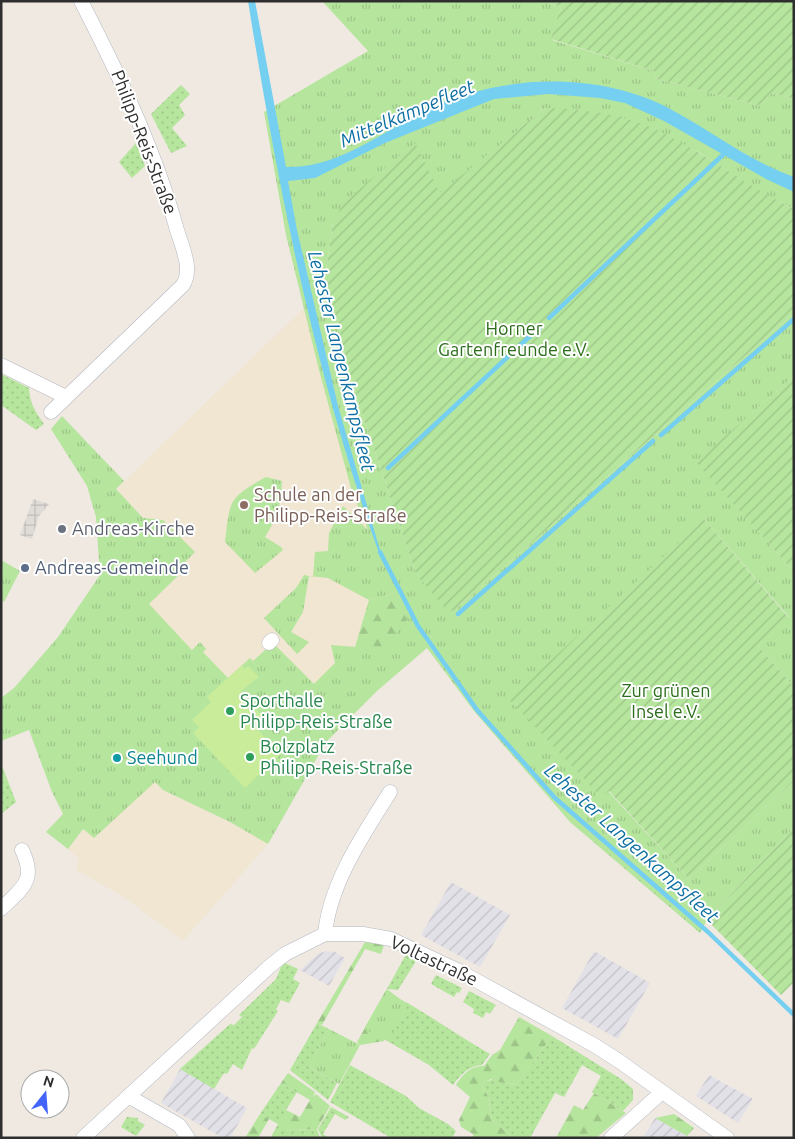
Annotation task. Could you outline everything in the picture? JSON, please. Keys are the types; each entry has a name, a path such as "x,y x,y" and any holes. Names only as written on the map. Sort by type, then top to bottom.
{"street":[{"name":"Philipp-Reis-Straße","path":"51,412 183,285 187,276 186,261 164,184 120,76 81,1"},
{"path":"1,365 66,397"},
{"path":"325,934 327,913 356,847 390,792"},
{"path":"1,909 21,889 29,876 27,861 22,850"},
{"name":"Voltastraße","path":"83,1138 276,961 325,934 363,934 387,938 432,957 523,1004 619,1060 727,1138"},
{"path":"610,1138 662,1092"},
{"path":"128,1096 178,1125 188,1138"}],"shaded area":[{"name":"Schule an der Philipp-Reis-Straße","path":"304,308 319,370 408,620 314,723 250,659 228,678 203,652 200,643 192,650 148,604 187,567 183,564 163,520 143,518 116,489"},
{"path":"33,499 49,504 39,516 32,539 20,535"},
{"path":"155,781 163,790 230,822 268,844 183,941 121,895 76,870 79,859 68,849 83,829 94,837"},
{"path":"451,882 510,915 480,967 421,935"},
{"path":"326,951 335,952 345,958 329,986 300,970 318,954"},
{"path":"594,951 650,983 618,1039 562,1008"},
{"path":"180,1069 247,1108 230,1138 223,1138 161,1103"},
{"path":"709,1075 753,1099 738,1123 696,1096"},
{"path":"655,1118 687,1136 687,1138 643,1138"}],"green space":[{"path":"322,1 544,1 561,7 552,40 654,71 657,79 761,106 771,93 794,99 794,209 762,193 700,153 642,124 545,108 440,194 415,144 333,223 324,284 337,321 346,365 416,574 456,609 794,313 794,376 697,462 794,572 794,687 758,646 789,617 704,519 601,797 608,791 689,879 794,781 794,827 707,920 700,933 570,822 474,711 427,648 377,691 326,742 268,844 230,822 163,790 155,782 94,838 83,829 68,849 46,832 63,814 52,792 29,730 1,741 1,698 14,688 58,637 100,575 96,517 87,486 51,429 62,416 124,481 116,489 143,518 163,520 195,552 183,564 187,567 149,604 192,650 200,642 206,649 203,652 228,678 250,658 253,661 273,643 314,684 335,663 331,645 355,647 376,656 407,620 395,593 369,600 328,578 313,576 315,552 328,551 329,533 343,506 368,530 352,492 319,370 286,235 264,112 368,51"},
{"path":"544,1 794,1 794,99 771,93 761,106 657,79 654,71 551,39 561,7"},
{"path":"181,85 190,94 179,105 185,115 172,128 187,146 171,153 151,114"},
{"name":"Horner Gartenfreunde e.V.","path":"545,108 595,112 643,124 682,143 794,209 794,313 456,609 448,612 416,574 346,365 337,321 324,284 333,223 344,202 415,143 440,193"},
{"path":"136,143 145,166 132,178 119,162"},
{"path":"1,374 29,388 34,407 44,424 36,430 1,405"},
{"path":"794,376 794,572 696,462"},
{"path":"266,477 282,481 278,511 265,537 283,550 255,573 225,542 228,517 233,502 244,490"},
{"name":"Zur grünen Insel e.V.","path":"704,519 789,618 758,646 794,687 794,781 689,879 609,791 601,797 509,699"},
{"path":"1,560 20,571 4,602 1,600"},
{"path":"304,575 309,576 303,612 291,632 309,642 297,654 264,618 296,588"},
{"path":"395,593 420,635 376,657 355,647 369,600"},
{"name":"Sporthalle Philipp-Reis-Straße","path":"242,665 245,669 248,666 259,677 240,692 263,717 254,726 281,754 245,788 193,733 199,727 192,720 211,702 207,697"},
{"path":"1,763 16,802 1,814"},
{"path":"794,827 794,982 781,995 707,920"},
{"path":"365,942 384,945 381,954 365,949 322,1025 317,1023"},
{"path":"410,947 421,953 398,990 387,989"},
{"path":"283,962 298,969 293,979 300,983 289,1003 281,1000 276,1009 278,1011 254,1049 252,1048 242,1070 233,1064 227,1074 224,1073 214,1089 180,1069 230,1024 234,1025 242,1017 239,1015 276,979"},
{"path":"436,975 462,988 459,993 457,992 454,997 431,984"},
{"path":"387,989 405,1003 404,1013 387,1030 384,1041 360,1045 357,1042"},
{"path":"386,990 408,1004 389,1042 364,1029"},
{"path":"469,991 496,1005 490,1014 486,1012 483,1018 473,1013 474,1009 463,1002"},
{"path":"406,1002 490,1054 482,1065 466,1071 453,1085 429,1065 385,1039 404,1013"},
{"path":"519,1017 552,1036 516,1085 499,1082 492,1077 492,1079 485,1081 482,1087 488,1096 492,1120 514,1138 473,1138 473,1134 461,1127 459,1120 470,1097 456,1085 467,1071 475,1067 484,1066 492,1055 500,1050"},
{"path":"317,1023 329,1029 309,1067 337,1083 328,1100 290,1070"},
{"path":"329,1029 360,1045 339,1084 309,1067"},
{"path":"552,1036 621,1079 633,1089 633,1100 623,1111 592,1092 601,1076 582,1065 564,1097 555,1093 530,1138 514,1138 492,1120 488,1096 482,1087 485,1081 492,1080 492,1077 500,1082 516,1085"},
{"path":"350,1065 406,1096 419,1108 448,1124 456,1131 452,1138 391,1138 330,1102"},
{"path":"288,1073 315,1092 313,1097 316,1094 330,1106 317,1129 286,1130 278,1124 286,1110 300,1117 310,1100 281,1083"},
{"path":"281,1083 297,1092 286,1110 286,1130 317,1129 320,1138 271,1137 278,1124 260,1114"},
{"path":"594,1093 626,1113 596,1138 556,1138 574,1105 583,1110"},
{"path":"331,1107 349,1117 345,1120 335,1114 323,1134 329,1138 322,1138 318,1129"},
{"path":"260,1114 269,1119 258,1138 245,1138"},
{"path":"674,1114 694,1128 687,1136 655,1118"},
{"path":"127,1117 138,1118 138,1121 145,1125 136,1136 121,1127"}],"water":[{"path":"248,1 255,1 286,167 307,166 345,154 437,105 465,95 494,87 555,82 586,84 616,89 645,98 672,110 746,155 794,177 794,192 766,179 664,121 625,103 600,98 548,94 494,99 385,143 315,178 288,181 297,230 338,406 382,557 356,486 317,349 272,141"}],"waterway":[{"path":"549,318 727,151"},
{"path":"661,435 794,319"},
{"path":"388,468 540,327"},
{"path":"458,614 653,441"},
{"name":"Lehester Langenkampsfleet","path":"380,552 418,626 477,710 555,798 708,932 794,1015"}],"place":[{"name":"Schule an der Philipp-Reis-Straße","path":"244,505"},
{"name":"Andreas-Kirche","path":"62,529"},
{"name":"Andreas-Gemeinde","path":"25,568"},
{"name":"Sporthalle Philipp-Reis-Straße","path":"230,711"},
{"name":"Bolzplatz Philipp-Reis-Straße","path":"250,757"},
{"name":"Seehund","path":"117,758"}],"water label":[{"name":"Mittelkämpefleet","path":"407,113"}]}
